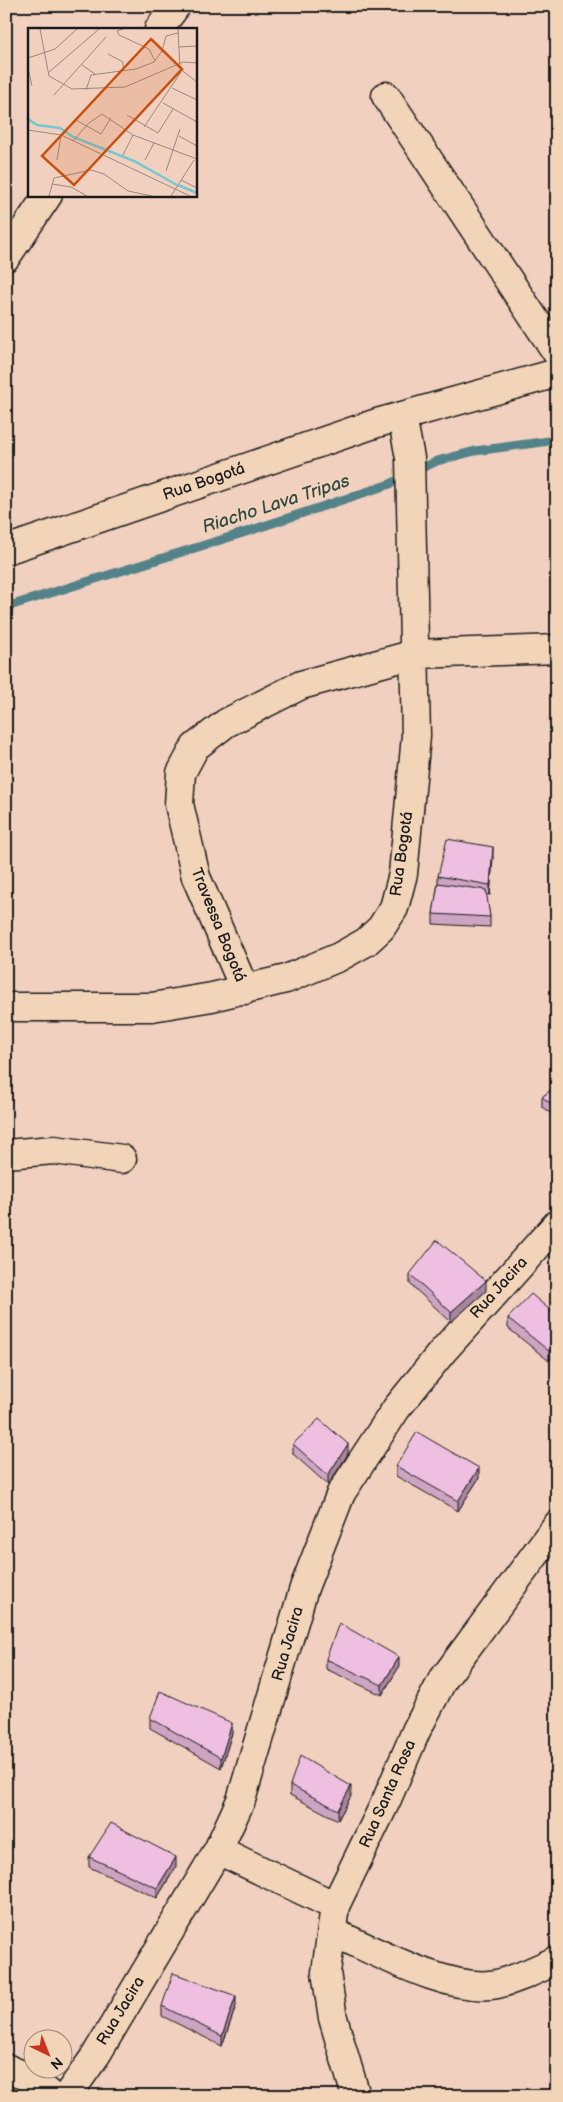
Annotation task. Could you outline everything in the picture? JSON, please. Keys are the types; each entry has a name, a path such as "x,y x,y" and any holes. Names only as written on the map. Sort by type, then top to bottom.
{"street":[{"path":"160,28 176,6"},
{"path":"386,96 557,353"},
{"path":"6,257 47,196"},
{"name":"Rua Bogotá","path":"6,550 377,423 557,373"},
{"name":"Rua Bogotá","path":"6,1006 152,1007 245,990 286,979 339,957 366,942 381,928 394,908 403,874 416,736 410,458 402,416"},
{"name":"Travessa Bogotá","path":"245,990 196,876 180,804 181,773 195,747 226,723 301,685 415,654 557,649"},
{"path":"6,1154 54,1150 122,1159"},
{"name":"Rua Jacira","path":"66,2096 96,2055 218,1850 241,1800 304,1588 341,1493 401,1402 442,1352 557,1224"},
{"name":"Rua Santa Rosa","path":"356,2096 333,2018 326,1972 334,1919 416,1731 442,1682 553,1540"},
{"path":"218,1850 433,1977 466,1984 495,1984 534,1971 557,1960"},
{"path":"6,2068 27,2077 51,2096"}],"building":[{"path":"447,839 493,847 490,885 438,876"},
{"path":"438,883 486,890 490,917 433,914"},
{"path":"557,1085 557,1108 542,1097"},
{"path":"437,1240 486,1281 451,1312 410,1274"},
{"path":"531,1294 557,1316 557,1343 549,1351 508,1318"},
{"path":"319,1419 348,1444 328,1475 293,1444"},
{"path":"417,1432 479,1468 458,1501 396,1466"},
{"path":"339,1623 399,1657 382,1685 326,1659"},
{"path":"160,1691 232,1723 221,1758 150,1718"},
{"path":"300,1756 351,1786 338,1810 290,1785"},
{"path":"111,1823 176,1857 157,1888 89,1857"},
{"path":"173,1973 236,1996 222,2036 162,2006"}],"waterway":[{"name":"Riacho Lava Tripas","path":"6,607 246,532 390,484 437,461 475,451 557,440"}]}
